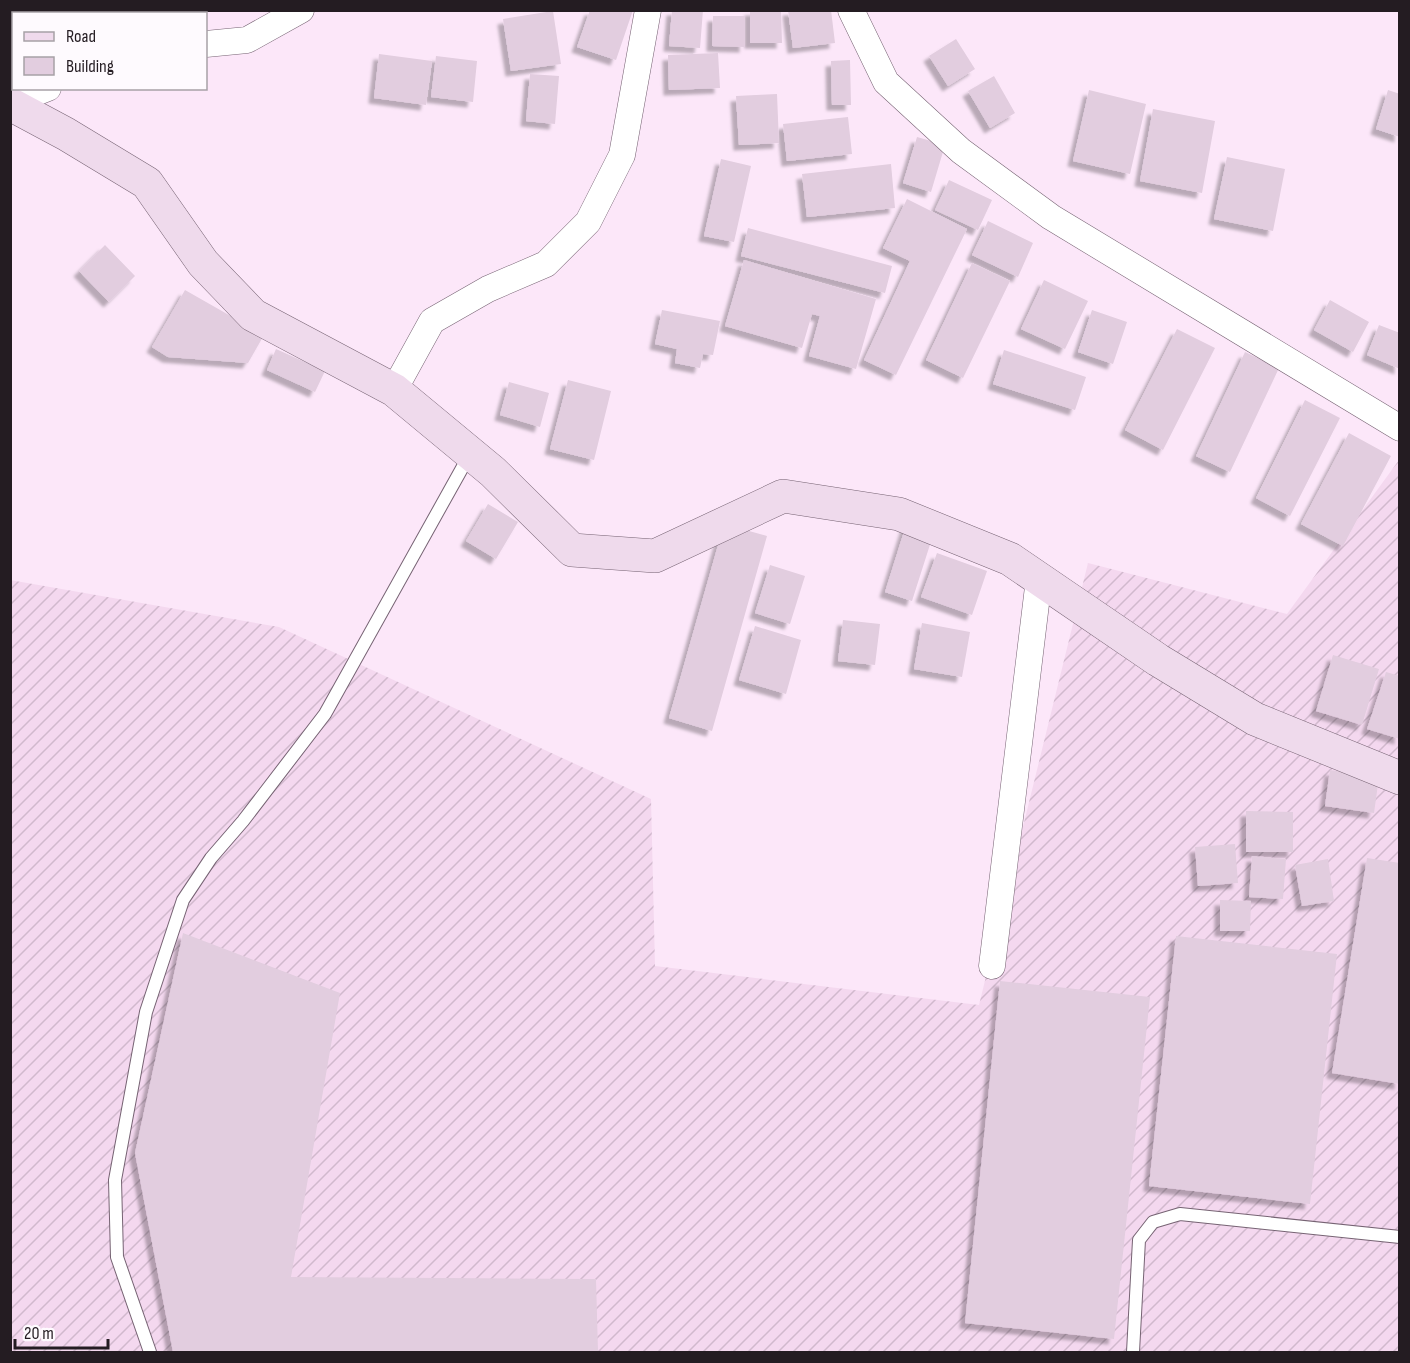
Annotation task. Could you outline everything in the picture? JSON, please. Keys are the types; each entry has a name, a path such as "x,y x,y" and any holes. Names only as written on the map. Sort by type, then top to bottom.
{"street":[{"path":"207,44 247,40 301,10"},
{"path":"394,390 432,321 489,289 546,264 588,222 622,155 648,10"},
{"path":"850,10 886,82 961,151 1051,217 1400,428"},
{"path":"10,104 43,90"},
{"path":"10,104 66,134 147,183 203,263 253,315 394,390 471,453 572,550 655,556 783,496 899,514 1010,559 1158,660 1255,719 1400,778"},
{"path":"992,966 1040,579"}],"lane":[{"path":"150,1353 117,1257 115,1180 146,1012 183,900 211,858 243,821 325,714 471,453"},
{"path":"1132,1353 1139,1240 1153,1222 1180,1214 1400,1237"}],"shaded area":[{"path":"1399,460 1399,1352 11,1352 10,580 279,627 651,799 655,966 979,1005 1088,563 1287,614"}],"building":[{"path":"590,10 633,10 616,60 577,47"},
{"path":"672,10 703,10 700,48 669,46"},
{"path":"750,10 781,10 782,43 750,43"},
{"path":"788,10 831,10 835,43 793,48"},
{"path":"553,11 561,64 511,71 503,19"},
{"path":"713,16 745,16 745,47 712,46"},
{"path":"956,39 975,69 948,86 929,56"},
{"path":"718,53 720,88 669,90 668,55"},
{"path":"379,54 432,61 426,105 374,98"},
{"path":"436,56 477,61 473,102 431,97"},
{"path":"850,60 851,105 832,105 831,61"},
{"path":"530,74 559,76 555,124 526,121"},
{"path":"994,76 1015,113 990,128 968,91"},
{"path":"1089,90 1146,104 1130,174 1073,161"},
{"path":"1388,90 1400,94 1400,137 1376,129"},
{"path":"777,94 779,143 739,145 736,96"},
{"path":"1153,109 1215,121 1202,193 1140,181"},
{"path":"848,117 852,154 787,161 783,124"},
{"path":"917,137 945,145 931,192 903,183"},
{"path":"1227,157 1285,169 1273,231 1214,219"},
{"path":"721,159 751,166 734,242 704,236"},
{"path":"891,164 895,208 807,217 802,174"},
{"path":"949,180 992,200 978,230 935,210"},
{"path":"907,199 967,229 896,375 864,360 910,261 883,248"},
{"path":"988,221 1033,243 1018,277 972,255"},
{"path":"748,228 892,266 885,293 741,256"},
{"path":"105,245 135,276 109,302 79,271"},
{"path":"744,260 876,299 856,369 809,356 820,316 812,314 802,348 725,326"},
{"path":"972,263 1010,281 963,378 926,360"},
{"path":"1044,280 1088,301 1065,349 1021,329"},
{"path":"185,290 264,335 248,363 168,357 152,347"},
{"path":"1330,300 1369,322 1353,352 1314,330"},
{"path":"662,310 720,321 713,355 703,354 700,368 675,363 677,349 655,344"},
{"path":"1092,310 1127,322 1113,364 1078,352"},
{"path":"1379,325 1400,333 1400,369 1367,355"},
{"path":"1177,329 1215,348 1163,450 1125,430"},
{"path":"276,349 325,371 315,392 267,370"},
{"path":"1004,350 1086,377 1075,410 993,384"},
{"path":"1245,352 1279,368 1230,472 1196,456"},
{"path":"568,380 611,391 594,460 550,449"},
{"path":"509,382 549,393 540,427 500,415"},
{"path":"1305,400 1340,418 1290,516 1256,498"},
{"path":"1349,433 1391,456 1343,546 1301,524"},
{"path":"488,504 518,522 496,559 466,541"},
{"path":"907,522 934,532 912,601 885,592"},
{"path":"724,524 767,536 712,731 669,718"},
{"path":"937,553 987,571 972,615 921,597"},
{"path":"770,565 805,576 790,624 755,613"},
{"path":"843,620 880,624 875,665 838,661"},
{"path":"922,623 970,632 962,677 914,669"},
{"path":"755,626 801,640 786,694 739,680"},
{"path":"1333,655 1379,669 1362,725 1316,711"},
{"path":"1386,672 1400,676 1400,739 1367,729"},
{"path":"1330,770 1379,777 1374,813 1325,806"},
{"path":"1246,811 1293,812 1293,852 1246,852"},
{"path":"1235,844 1238,883 1198,886 1195,847"},
{"path":"1252,856 1286,859 1283,899 1249,897"},
{"path":"1367,858 1400,863 1400,1084 1332,1073"},
{"path":"1328,859 1334,901 1302,906 1295,865"},
{"path":"1220,900 1251,901 1250,931 1220,931"},
{"path":"183,933 340,993 291,1277 596,1279 598,1352 173,1352 135,1153"},
{"path":"1176,936 1337,954 1310,1204 1149,1186"},
{"path":"1000,981 1150,997 1114,1339 965,1323"}]}
